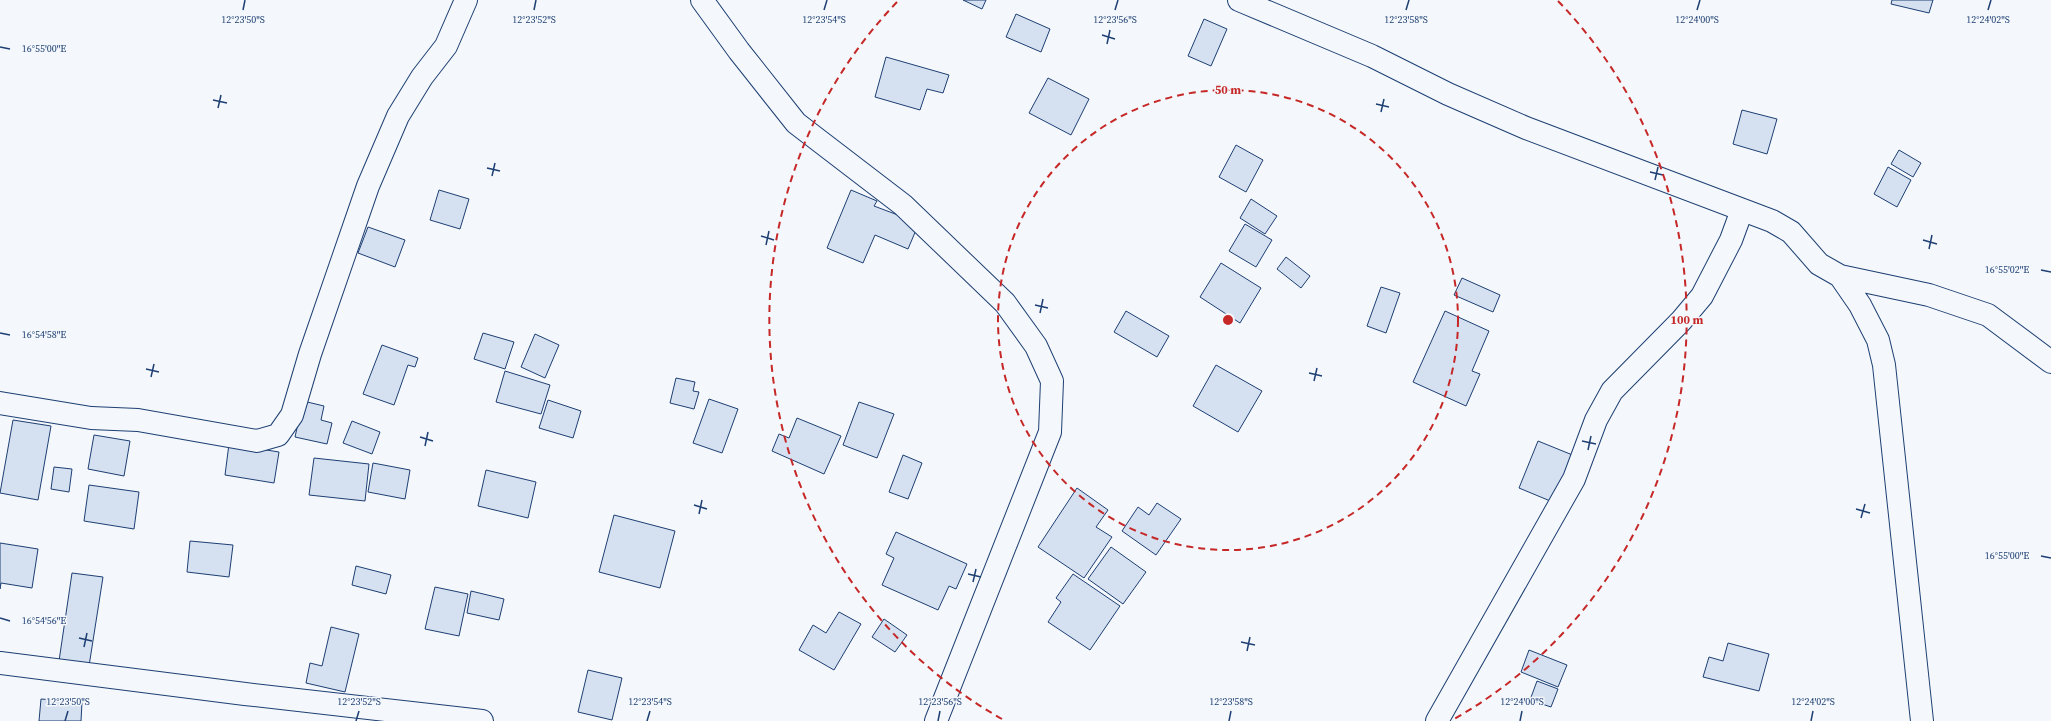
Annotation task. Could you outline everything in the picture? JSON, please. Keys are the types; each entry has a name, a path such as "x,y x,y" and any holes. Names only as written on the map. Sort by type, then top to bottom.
{"street":[{"path":"0,403 91,418 138,420 257,441 278,435 292,415 314,340 368,186 398,116 422,77 446,46 466,0"},
{"path":"702,0 739,51 796,123 903,205 1005,303 1036,346 1052,381 1050,432 936,721"},
{"path":"1239,0 1372,56 1448,94 1526,128 1772,221 1791,232 1819,264 1840,276 1929,295 1988,316 2051,362"},
{"path":"1437,721 1570,486 1596,420 1612,391 1681,322 1702,296 1731,240 1742,210"},
{"path":"1840,276 1860,305 1878,340 1884,365 1922,721"},
{"path":"0,662 245,694 482,721"}],"building":[{"path":"963,0 986,0 982,9"},
{"path":"1892,0 1933,0 1929,13 1891,4"},
{"path":"1016,14 1050,29 1041,52 1006,37"},
{"path":"1204,19 1227,29 1211,66 1188,56"},
{"path":"886,57 949,75 943,93 927,89 920,110 875,97"},
{"path":"1048,78 1089,99 1071,135 1029,113"},
{"path":"1742,110 1777,119 1767,154 1733,144"},
{"path":"1236,145 1263,160 1246,192 1219,177"},
{"path":"1899,150 1921,163 1913,177 1891,164"},
{"path":"1888,167 1911,180 1897,207 1874,194"},
{"path":"439,190 469,199 460,229 430,220"},
{"path":"851,190 877,201 874,206 919,223 908,249 875,235 863,263 827,248"},
{"path":"1251,199 1277,216 1265,234 1240,218"},
{"path":"1245,224 1272,240 1256,267 1229,251"},
{"path":"368,227 405,240 395,267 358,253"},
{"path":"1286,257 1310,276 1301,288 1277,269"},
{"path":"1221,263 1261,288 1240,323 1200,297"},
{"path":"1462,278 1500,295 1493,312 1454,295"},
{"path":"1381,287 1400,293 1386,333 1367,326"},
{"path":"1126,311 1169,336 1157,357 1114,332"},
{"path":"1445,311 1489,331 1472,371 1480,374 1466,406 1413,382"},
{"path":"483,333 514,342 505,369 474,359"},
{"path":"535,334 559,345 545,378 521,367"},
{"path":"382,345 418,358 415,367 408,365 394,405 363,394"},
{"path":"1216,365 1262,391 1238,432 1193,406"},
{"path":"505,371 550,385 541,414 496,402"},
{"path":"676,378 695,382 693,391 699,392 694,409 670,403"},
{"path":"709,399 738,409 722,453 693,443"},
{"path":"548,400 581,411 573,438 539,428"},
{"path":"303,401 324,406 321,420 332,423 327,444 295,437"},
{"path":"859,402 894,414 877,458 843,445"},
{"path":"797,418 841,436 824,474 772,451 779,434 789,438"},
{"path":"13,420 51,426 38,500 0,493"},
{"path":"352,421 380,432 372,454 343,443"},
{"path":"94,435 130,441 124,476 88,469"},
{"path":"1538,441 1575,456 1555,503 1519,488"},
{"path":"229,444 279,452 274,483 225,475"},
{"path":"903,455 922,463 908,499 889,492"},
{"path":"314,458 369,464 365,501 309,495"},
{"path":"373,463 410,470 405,499 368,492"},
{"path":"54,467 72,469 69,492 51,489"},
{"path":"486,470 536,482 528,518 478,506"},
{"path":"89,485 139,492 134,529 84,521"},
{"path":"1077,488 1108,510 1096,527 1112,537 1084,578 1038,547"},
{"path":"1157,503 1181,519 1156,555 1122,531 1138,507 1149,515"},
{"path":"614,515 675,531 660,588 599,572"},
{"path":"896,532 967,564 956,589 949,586 938,610 882,585 894,558 886,554"},
{"path":"190,541 233,545 229,577 187,572"},
{"path":"0,543 38,549 32,588 1,583 0,589"},
{"path":"1111,547 1146,572 1123,604 1088,579"},
{"path":"356,566 391,575 386,594 352,585"},
{"path":"72,573 103,577 89,666 59,661"},
{"path":"1073,574 1120,606 1090,650 1048,622 1061,602 1056,598"},
{"path":"435,587 468,594 459,636 425,629"},
{"path":"471,591 504,599 499,620 467,613"},
{"path":"839,612 861,624 834,670 799,650 813,625 826,633"},
{"path":"884,619 907,635 895,652 872,637"},
{"path":"331,627 359,634 345,692 306,683 310,663 322,666"},
{"path":"1728,643 1769,654 1759,691 1703,677 1709,657 1723,661"},
{"path":"1529,650 1567,665 1558,687 1521,672"},
{"path":"588,670 622,678 612,720 578,712"},
{"path":"1537,681 1558,689 1551,707 1530,700"},
{"path":"41,699 82,702 81,721 39,721"}]}
